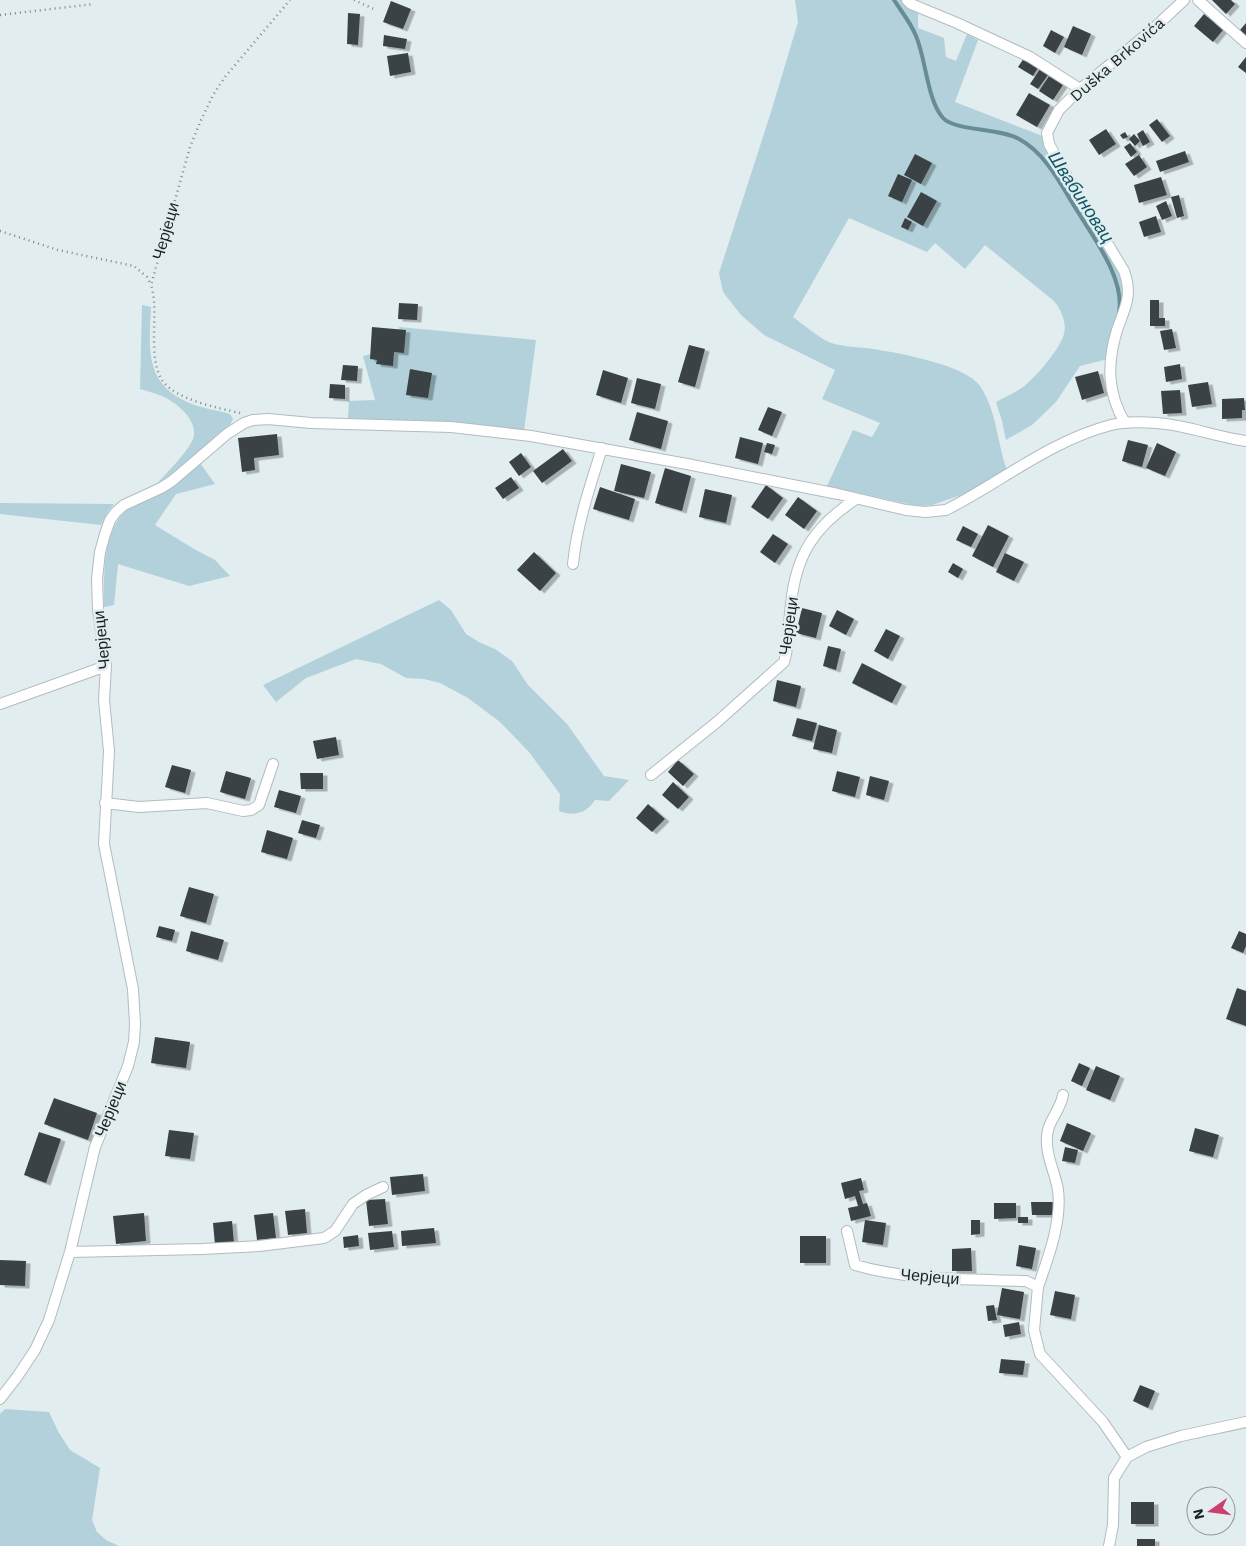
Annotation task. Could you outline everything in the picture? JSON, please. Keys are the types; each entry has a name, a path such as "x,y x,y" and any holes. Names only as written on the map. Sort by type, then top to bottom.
{"street":[{"path":"906,0 910,4 957,23 1030,58 1080,89"},
{"name":"Duška Brkovića","path":"1125,423 1116,408 1110,382 1110,357 1128,298 1128,283 1124,271 1049,144 1047,133 1059,110 1080,89 1152,30 1184,0"},
{"path":"1198,0 1246,43"},
{"name":"Черјеци","path":"0,1399 26,1364 42,1335 56,1301 70,1252 91,1163 100,1134 128,1066 134,1042 136,1024 133,989 104,844 109,751 104,700 106,666 98,609 100,552 110,520 124,505 172,481 226,434 244,423 268,419 311,423 451,427 531,436 687,464 906,510 925,512 946,510 1062,443 1112,424 1156,423 1181,426 1219,437 1246,441"},
{"path":"572,564 584,503 602,448"},
{"name":"Черјеци","path":"651,774 717,722 784,662 787,651 791,602 804,553 812,538 822,526 836,512 856,499"},
{"path":"0,704 106,666"},
{"path":"105,803 140,807 207,802 243,811 252,810 259,805 273,764"},
{"path":"1063,1095 1062,1103 1048,1130 1047,1149 1058,1191 1056,1229 1038,1287 1034,1330 1040,1354 1103,1422 1127,1457"},
{"path":"70,1252 259,1246 324,1238 335,1231 353,1204 383,1187"},
{"name":"Черјеци","path":"847,1231 855,1264 863,1267 878,1271 944,1278 1026,1281 1038,1287"},
{"path":"1109,1546 1113,1525 1114,1478 1127,1457 1146,1447 1181,1436 1246,1422"}],"path":[{"name":"Черјеци","path":"243,413 182,396 162,381 154,352 154,307 151,285 190,147 213,95 225,77 290,0"},
{"path":"354,0 376,10"},
{"path":"0,15 94,4"},
{"path":"0,231 58,250 134,266 147,277 151,285"}],"shaded area":[{"path":"795,0 911,0 918,10 918,28 944,38 946,57 956,61 967,34 978,40 955,102 1050,139 1128,268 1112,358 1080,366 1056,402 1032,425 1006,440 996,402 1023,387 1041,370 1058,347 1064,334 1065,325 1057,304 985,245 965,269 935,243 927,252 849,218 793,317 831,343 915,357 961,372 980,386 986,396 993,416 1007,470 985,484 932,505 917,506 827,486 853,430 872,437 880,423 822,399 835,370 764,335 741,315 723,292 719,273 798,22"},
{"path":"142,305 151,307 150,352 157,376 165,387 176,396 192,404 230,414 233,419 230,425 189,461 156,485 188,448 194,436 194,429 187,415 175,404 162,396 140,389"},
{"path":"399,327 536,340 524,431 436,422 348,419 349,401 375,400 363,356 402,346"},
{"path":"200,463 215,484 176,494 155,525 215,560 230,576 189,586 118,564 114,605 104,607 107,550 110,536 116,523 135,504 172,487 185,478"},
{"path":"0,503 114,504 101,525 0,514"},
{"path":"439,600 451,610 466,634 495,649 512,661 528,685 567,724 604,776 629,780 609,801 595,800 584,811 575,814 559,811 560,794 529,752 500,722 468,698 440,683 424,679 406,678 381,664 356,659 306,678 276,702 263,685"},
{"path":"5,1409 49,1412 70,1450 100,1468 92,1520 97,1532 106,1540 119,1546 0,1546 0,1414"}],"building":[{"path":"1212,0 1231,0 1235,4 1226,14"},
{"path":"391,1 411,9 403,29 383,22"},
{"path":"348,13 360,14 358,45 347,44"},
{"path":"1204,14 1223,30 1213,42 1194,26"},
{"path":"1246,23 1246,36 1240,30"},
{"path":"1073,26 1091,34 1082,55 1064,47"},
{"path":"1051,30 1064,37 1055,53 1043,46"},
{"path":"384,35 407,39 405,49 383,46"},
{"path":"408,53 411,72 390,76 387,56"},
{"path":"1246,57 1246,73 1238,67"},
{"path":"1024,58 1038,68 1033,76 1018,67"},
{"path":"1040,69 1048,75 1038,89 1030,84"},
{"path":"1049,76 1063,85 1053,100 1039,91"},
{"path":"1029,93 1050,105 1037,127 1016,115"},
{"path":"1157,119 1170,136 1162,142 1149,125"},
{"path":"1106,129 1116,144 1099,155 1089,140"},
{"path":"1143,130 1150,142 1143,146 1137,134"},
{"path":"1125,132 1128,137 1123,139 1120,135"},
{"path":"1134,134 1140,141 1135,146 1129,139"},
{"path":"1130,143 1137,152 1131,157 1124,147"},
{"path":"1185,151 1189,162 1160,172 1156,161"},
{"path":"915,154 932,163 921,184 904,175"},
{"path":"1139,155 1147,167 1134,176 1125,164"},
{"path":"898,174 912,180 902,202 888,196"},
{"path":"1161,177 1167,195 1139,203 1134,185"},
{"path":"921,192 937,201 923,226 907,217"},
{"path":"1179,195 1184,216 1177,218 1171,197"},
{"path":"1166,201 1172,216 1162,220 1156,206"},
{"path":"1156,216 1161,232 1144,237 1139,222"},
{"path":"905,218 912,222 908,230 901,227"},
{"path":"1150,300 1159,300 1159,318 1165,318 1165,326 1150,326"},
{"path":"399,303 418,304 417,320 398,319"},
{"path":"372,327 406,330 404,353 394,352 393,366 376,364 377,360 370,359"},
{"path":"1172,329 1176,348 1164,350 1160,331"},
{"path":"689,345 705,349 695,387 678,382"},
{"path":"1180,364 1182,379 1166,382 1164,367"},
{"path":"343,365 358,366 357,381 341,380"},
{"path":"410,369 432,373 428,398 406,395"},
{"path":"603,370 628,378 621,403 596,395"},
{"path":"1098,371 1104,393 1082,400 1075,377"},
{"path":"637,378 661,384 655,409 631,403"},
{"path":"1208,382 1212,404 1192,407 1188,385"},
{"path":"330,384 345,385 345,399 329,398"},
{"path":"1180,390 1182,413 1163,414 1161,391"},
{"path":"1244,398 1245,410 1242,410 1242,418 1222,419 1222,399"},
{"path":"768,407 782,412 772,436 758,430"},
{"path":"637,412 668,421 661,449 629,440"},
{"path":"277,434 279,455 254,458 255,470 242,472 238,438"},
{"path":"740,437 763,443 758,464 735,458"},
{"path":"1128,440 1148,445 1142,467 1122,461"},
{"path":"767,443 775,445 772,454 764,452"},
{"path":"1157,443 1176,452 1165,476 1146,468"},
{"path":"563,449 572,461 542,483 533,471"},
{"path":"521,453 531,467 519,476 509,462"},
{"path":"621,464 651,472 644,498 614,491"},
{"path":"665,468 691,476 682,511 655,503"},
{"path":"511,477 519,488 503,499 495,488"},
{"path":"766,485 783,498 768,519 751,507"},
{"path":"600,487 635,499 629,520 593,509"},
{"path":"705,489 732,495 726,523 699,517"},
{"path":"798,497 817,511 804,529 785,515"},
{"path":"988,525 1009,536 993,567 972,556"},
{"path":"963,526 978,534 971,547 956,540"},
{"path":"773,534 788,544 775,563 760,552"},
{"path":"534,552 556,573 540,591 517,570"},
{"path":"1005,553 1024,562 1014,581 996,572"},
{"path":"953,563 963,569 958,578 948,572"},
{"path":"802,608 822,613 816,638 796,633"},
{"path":"837,610 854,619 846,635 829,626"},
{"path":"886,629 900,636 888,659 874,651"},
{"path":"828,646 841,649 836,670 823,666"},
{"path":"862,663 902,684 892,703 852,683"},
{"path":"777,680 801,686 796,707 773,701"},
{"path":"797,718 817,723 812,741 792,736"},
{"path":"819,725 837,730 832,753 813,749"},
{"path":"336,737 339,755 317,759 313,741"},
{"path":"678,760 694,774 683,786 668,772"},
{"path":"172,765 191,770 185,793 165,787"},
{"path":"226,771 251,778 245,799 220,792"},
{"path":"837,771 860,777 855,797 832,791"},
{"path":"300,773 323,773 323,789 301,789"},
{"path":"870,776 889,781 884,800 866,795"},
{"path":"673,782 689,797 678,809 662,795"},
{"path":"279,790 301,796 296,813 274,807"},
{"path":"648,804 665,819 652,832 636,818"},
{"path":"302,820 320,825 316,838 298,833"},
{"path":"267,830 293,838 287,859 261,852"},
{"path":"189,887 214,894 206,923 180,916"},
{"path":"159,926 175,930 172,941 156,937"},
{"path":"191,931 224,940 218,960 186,951"},
{"path":"1239,931 1246,934 1246,946 1243,953 1231,948"},
{"path":"1237,988 1246,991 1246,1026 1226,1019"},
{"path":"155,1037 190,1042 186,1068 151,1063"},
{"path":"1079,1063 1090,1068 1082,1086 1071,1081"},
{"path":"1096,1066 1120,1076 1110,1100 1086,1090"},
{"path":"54,1098 97,1113 88,1140 44,1124"},
{"path":"1067,1123 1091,1133 1083,1151 1060,1141"},
{"path":"1195,1128 1219,1135 1213,1157 1189,1151"},
{"path":"169,1130 194,1133 190,1159 165,1156"},
{"path":"39,1132 61,1139 46,1183 24,1175"},
{"path":"1065,1147 1078,1150 1075,1163 1062,1161"},
{"path":"423,1174 425,1191 392,1195 390,1177"},
{"path":"861,1178 864,1190 859,1191 863,1204 867,1203 871,1216 851,1221 848,1208 858,1206 855,1196 845,1199 841,1183"},
{"path":"385,1199 388,1224 369,1226 366,1200"},
{"path":"1031,1202 1055,1202 1055,1215 1032,1215"},
{"path":"994,1203 1016,1203 1016,1218 994,1219"},
{"path":"305,1209 307,1233 288,1235 285,1211"},
{"path":"144,1213 146,1241 116,1244 113,1216"},
{"path":"273,1213 276,1238 257,1240 254,1215"},
{"path":"1018,1217 1028,1217 1028,1223 1018,1223"},
{"path":"865,1220 886,1223 883,1245 862,1242"},
{"path":"971,1220 980,1220 980,1234 971,1235"},
{"path":"232,1221 234,1243 215,1245 213,1223"},
{"path":"434,1228 436,1243 402,1246 401,1231"},
{"path":"392,1231 394,1247 370,1250 368,1233"},
{"path":"358,1235 359,1246 344,1248 343,1237"},
{"path":"800,1236 826,1236 826,1263 800,1263"},
{"path":"1019,1245 1036,1248 1032,1269 1016,1266"},
{"path":"971,1248 972,1271 952,1271 952,1249"},
{"path":"0,1260 26,1261 25,1286 0,1285"},
{"path":"1002,1288 1024,1292 1020,1319 997,1315"},
{"path":"1055,1291 1075,1295 1071,1319 1050,1315"},
{"path":"994,1305 997,1320 988,1321 986,1306"},
{"path":"1019,1322 1021,1334 1005,1337 1003,1325"},
{"path":"1001,1359 1025,1361 1023,1375 999,1373"},
{"path":"1140,1385 1155,1391 1148,1408 1133,1401"},
{"path":"1131,1502 1154,1502 1154,1524 1131,1524"},
{"path":"1137,1539 1155,1539 1155,1546 1137,1546"}],"waterway":[{"name":"Швабиновац","path":"894,0 916,36 933,101 943,118 957,125 1011,135 1029,145 1038,153 1060,182 1107,260 1118,287 1119,313"}]}
